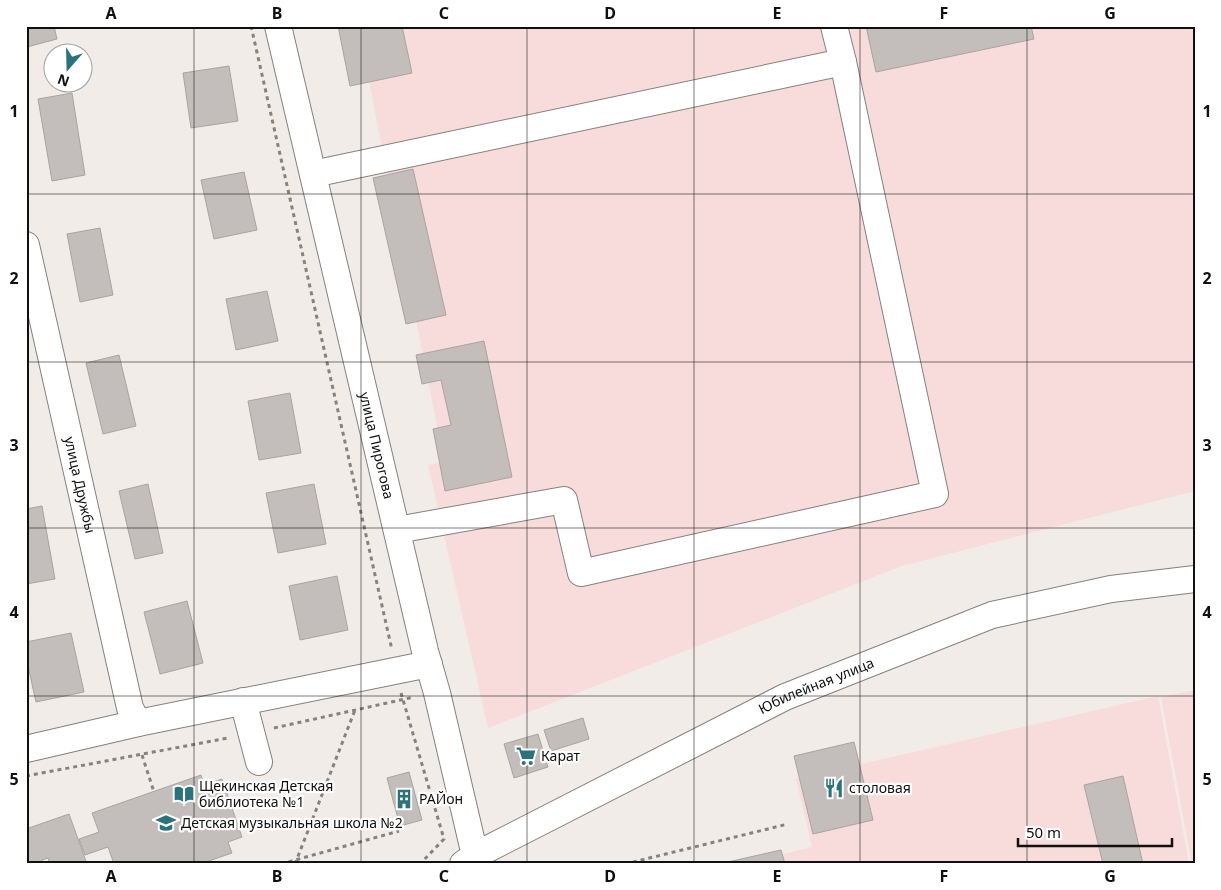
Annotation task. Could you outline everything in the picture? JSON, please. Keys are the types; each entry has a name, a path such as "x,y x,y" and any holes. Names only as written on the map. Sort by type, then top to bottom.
{"street":[{"name":"улица Пирогова","path":"278,26 430,664 472,861"},
{"path":"397,530 564,500 581,573 935,494 834,26"},
{"path":"313,174 843,62"},
{"name":"улица Дружбы","path":"26,245 37,347 130,708 138,723"},
{"name":"Юбилейная улица","path":"472,861 784,696 992,615 1111,589 1195,579"},
{"path":"26,748 243,701 430,664"},
{"path":"243,701 259,762"}],"path":[{"path":"251,26 402,700 444,840 420,864"},
{"path":"295,864 355,710"},
{"path":"142,755 154,792"},
{"path":"626,864 788,824"},
{"path":"281,864 399,831"}],"shaded area":[{"path":"358,26 1195,26 1195,491 902,566 488,728 428,465 444,462"},
{"path":"1195,690 1195,864 1192,864 1161,697"},
{"path":"1158,696 1189,864 742,864 812,847 796,779"}],"building":[{"path":"26,26 54,26 57,39 27,47"},
{"path":"338,26 402,26 412,73 350,86"},
{"path":"866,26 1031,26 1034,39 876,72"},
{"path":"229,66 238,121 191,128 183,73"},
{"path":"72,93 85,175 52,181 38,99"},
{"path":"413,169 446,315 406,324 373,178"},
{"path":"244,172 257,230 214,239 201,180"},
{"path":"100,228 113,295 80,302 67,234"},
{"path":"267,291 278,341 236,350 226,299"},
{"path":"484,341 512,477 445,491 433,429 451,425 441,380 422,384 416,355"},
{"path":"119,355 136,426 103,434 86,363"},
{"path":"290,393 301,453 259,460 248,401"},
{"path":"148,484 163,553 135,559 119,491"},
{"path":"314,484 326,544 278,553 266,493"},
{"path":"42,506 55,579 26,584 26,509"},
{"path":"337,576 348,630 300,640 289,586"},
{"path":"187,601 203,663 160,674 144,612"},
{"path":"71,633 84,692 36,702 26,657 26,642"},
{"path":"583,718 589,739 551,751 544,730"},
{"name":"Карат","path":"538,734 548,767 514,778 504,744"},
{"name":"столовая","path":"854,742 873,820 813,834 794,756"},
{"name":"РАЙон","path":"409,772 422,820 400,826 387,778"},
{"name":"Детская музыкальная школа №2","path":"201,775 204,785 222,779 242,837 228,842 232,853 200,864 193,864 192,861 185,864 114,864 108,847 85,855 79,839 99,832 92,813"},
{"path":"1123,776 1143,864 1103,864 1084,785"},
{"path":"69,814 87,864 50,864 48,858 42,860 44,864 28,864 26,860 26,829"},
{"path":"781,850 785,864 719,864"}],"place":[{"name":"Карат","path":"526,756"},
{"name":"столовая","path":"834,788"},
{"name":"Щекинская Детская библиотека №1","path":"184,794"},
{"name":"РАЙон","path":"404,799"},
{"name":"Детская музыкальная школа №2","path":"166,823"}]}
